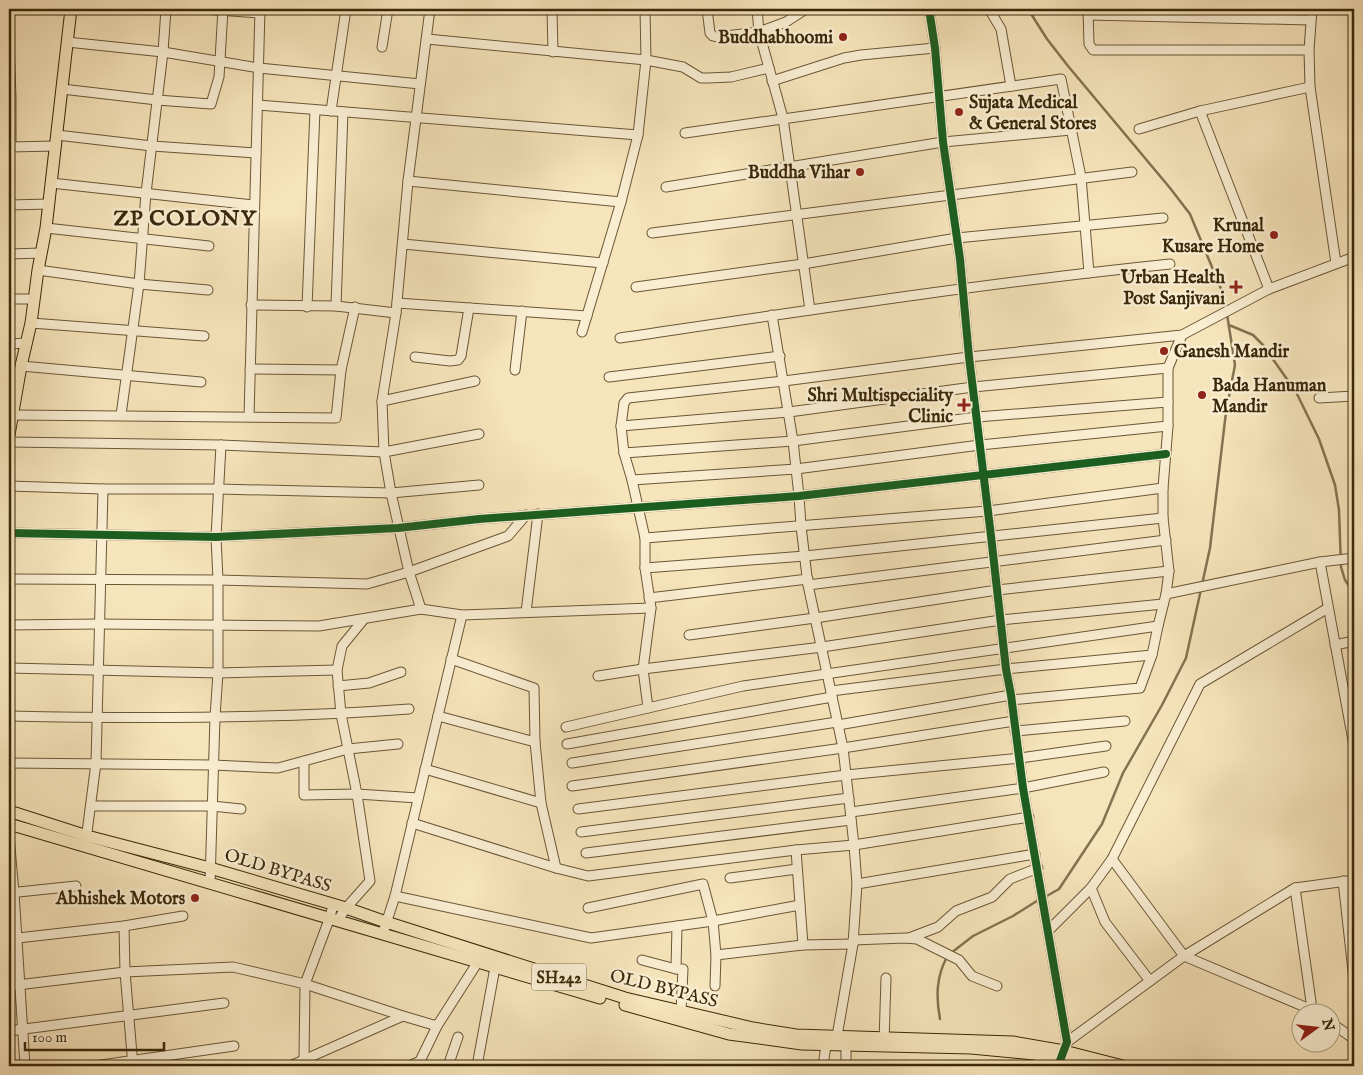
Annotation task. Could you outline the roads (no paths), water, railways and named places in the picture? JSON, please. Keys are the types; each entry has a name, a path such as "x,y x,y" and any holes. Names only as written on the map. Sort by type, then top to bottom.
{"main road":[{"path":"9,435 12,407 31,323 46,228 71,9"},
{"name":"OLD BYPASS","path":"9,812 86,841 210,883 334,919 384,927 729,1034 802,1044 836,1041 1013,1042 1062,1055 1123,1066"},
{"name":"OLD BYPASS","path":"9,824 210,868 346,908 384,927"},
{"name":"OLD BYPASS","path":"496,962 625,998 753,1028 836,1041"},
{"name":"OLD BYPASS","path":"1062,1055 1084,1066"}],"street":[{"path":"121,415 139,284 146,192 163,52 166,9"},
{"path":"203,9 260,11 253,205 249,417"},
{"path":"331,111 346,9"},
{"path":"382,47 388,9"},
{"path":"421,609 409,572 391,492 384,452 382,401 396,313 408,180 430,9"},
{"path":"552,9 553,52"},
{"path":"582,332 621,202 638,135 646,60 645,9"},
{"path":"708,9 709,30 713,36 717,37 759,32 786,22 806,9"},
{"path":"757,9 759,32 783,118 810,310"},
{"path":"929,9 935,48 943,142 957,238 969,357 1006,669 1023,788 1049,930 1062,1055"},
{"path":"989,9 1001,30 1011,86"},
{"path":"1312,9 1308,50 1310,87 1336,263"},
{"path":"62,89 211,104 219,77 223,10"},
{"path":"1308,50 1093,50 1089,44 1088,12 1311,20"},
{"path":"427,39 646,60 683,68 696,75 708,78 731,77 769,68"},
{"path":"67,42 163,52 259,68 420,84"},
{"path":"9,47 10,147 56,140 256,153"},
{"path":"772,81 852,57 935,48"},
{"path":"685,133 1061,79 1081,177 1089,272"},
{"path":"1139,129 1200,111 1310,87"},
{"path":"258,105 638,135"},
{"path":"307,307 315,110"},
{"path":"1200,111 1269,289"},
{"path":"336,306 343,112"},
{"path":"666,187 943,142 1071,130"},
{"path":"652,233 1132,172"},
{"path":"408,180 621,202"},
{"path":"51,182 253,205"},
{"path":"9,205 49,204"},
{"path":"636,287 803,264 957,238 1085,224 1164,218"},
{"path":"46,228 210,246"},
{"path":"403,244 603,263"},
{"path":"9,254 41,253"},
{"path":"648,708 643,669 651,608 645,568 645,538 624,453 621,426 624,403 628,398 784,381 969,357 1182,335 1269,289 1354,257"},
{"path":"620,338 772,315 1089,272 1170,264"},
{"path":"38,270 139,284 208,290"},
{"path":"9,298 34,299"},
{"path":"397,303 587,316"},
{"path":"251,305 336,306 396,313"},
{"path":"12,407 121,415 336,418 341,370 354,308"},
{"path":"415,357 450,361 458,360 461,356 469,308"},
{"path":"515,370 522,311"},
{"path":"772,315 789,412 800,496 801,526 808,582 843,748 857,884 853,942 836,1041 823,1066"},
{"path":"31,323 204,336"},
{"path":"572,763 1011,698 1140,688 1152,655 1162,604 1166,594 1169,571 1163,518 1163,488 1168,426 1168,368 1182,335"},
{"path":"9,344 26,343"},
{"path":"609,377 780,356"},
{"path":"21,366 201,382"},
{"path":"621,426 789,412 973,387 1168,368"},
{"path":"250,369 341,370"},
{"path":"382,401 475,381"},
{"path":"1319,398 1353,399"},
{"path":"624,453 793,442 976,417 1168,402"},
{"path":"632,480 796,469 980,445 1168,426"},
{"path":"9,442 221,445 384,452 479,434"},
{"path":"210,883 218,673 219,626 216,537 221,445"},
{"path":"9,533 216,537 398,528 538,514 800,496 1166,454"},
{"path":"9,486 103,489 391,492 479,485"},
{"path":"645,538 988,510 1163,488"},
{"path":"86,841 96,764 103,489"},
{"path":"526,612 538,514"},
{"path":"9,579 100,578 366,584 409,572 508,536 526,515"},
{"path":"645,568 805,556 1163,518"},
{"path":"649,598 808,582 1166,540"},
{"path":"1166,594 1324,562 1353,558"},
{"path":"1324,562 1328,608 1335,645 1350,698 1354,746"},
{"path":"688,635 816,618 997,590 1169,571"},
{"path":"598,676 822,647 1001,620 1162,604"},
{"path":"9,625 319,626 421,609 462,615 651,608"},
{"path":"1049,930 1091,888 1112,859 1200,684 1328,608"},
{"path":"384,927 395,896 462,615"},
{"path":"305,1063 305,984 334,919 370,881 357,794 341,714 337,670 342,646 364,619"},
{"path":"566,727 742,686 1158,626"},
{"path":"1335,645 1354,641"},
{"path":"567,744 832,694 1006,669 1152,655"},
{"path":"451,659 534,688 535,742 541,803 556,868"},
{"path":"9,668 218,673 337,670"},
{"path":"338,686 369,683 401,672"},
{"path":"9,716 97,718 215,717 341,714 409,709"},
{"path":"438,716 535,742"},
{"path":"572,786 1015,726 1125,720"},
{"path":"9,763 213,765 278,768 348,749 398,744"},
{"path":"578,809 846,775 1020,758 1106,746"},
{"path":"304,761 304,795 357,794 418,798"},
{"path":"425,769 541,803"},
{"path":"586,853 851,816 1023,788 1104,772"},
{"path":"581,832 849,798"},
{"path":"91,806 212,806 241,809"},
{"path":"412,823 556,868 588,876 796,850 854,845 1029,818"},
{"path":"9,836 13,939 20,985 25,1066"},
{"path":"796,850 803,945"},
{"path":"857,884 1035,854"},
{"path":"1112,859 1184,956 1294,1002"},
{"path":"730,878 798,869"},
{"path":"716,955 803,945 908,938 938,927 956,911 992,898 1010,879 1038,872"},
{"path":"1062,1055 1150,981 1184,956 1294,888 1354,880"},
{"path":"1343,882 1354,980"},
{"path":"588,908 703,884 713,922 716,955 715,986"},
{"path":"11,893 76,886"},
{"path":"1091,888 1104,922 1150,981"},
{"path":"1294,888 1313,1002"},
{"path":"395,896 591,938 713,922 800,905"},
{"path":"333,905 334,919"},
{"path":"13,939 124,926 183,916"},
{"path":"124,926 125,972 133,1063"},
{"path":"676,969 677,926"},
{"path":"908,938 917,940 962,961 972,976 997,986"},
{"path":"410,1066 420,1061 437,1026 481,957"},
{"path":"642,960 676,969 684,969 681,1011"},
{"path":"477,1066 496,962"},
{"path":"9,986 125,972 233,966 305,984 437,1026"},
{"path":"884,1042 886,978"},
{"path":"9,1031 224,1002"},
{"path":"290,1066 305,1063 403,1016"},
{"path":"1340,1029 1354,1039"},
{"path":"448,1066 458,1037"},
{"path":"836,1041 846,1066"},
{"path":"94,1066 133,1063 234,1046"}],"waterway":[{"path":"1028,9 1047,39 1068,66 1190,214 1224,296 1226,309"},
{"path":"1045,897 1059,889 1102,824 1123,773 1162,705 1186,658 1210,548 1226,412 1235,365 1227,314"},
{"path":"1229,325 1253,335 1263,345 1296,392 1319,439 1335,485 1339,510 1341,567 1345,580 1354,593"},
{"path":"951,953 973,936 1013,916 1040,899"},
{"path":"940,1019 938,987 943,965 947,957"}],"place":[{"name":"Buddhabhoomi","path":"843,37"},
{"name":"Sujata Medical & General Stores","path":"959,112"},
{"name":"Buddha Vihar","path":"860,172"},
{"name":"Krunal Kusare Home","path":"1274,235"},
{"name":"Urban Health Post Sanjivani","path":"1236,287"},
{"name":"Ganesh Mandir","path":"1164,351"},
{"name":"Bada Hanuman Mandir","path":"1202,395"},
{"name":"Shri Multispeciality Clinic","path":"964,405"},
{"name":"Abhishek Motors","path":"195,898"}],"district":[{"name":"ZP COLONY","path":"185,217"}]}
